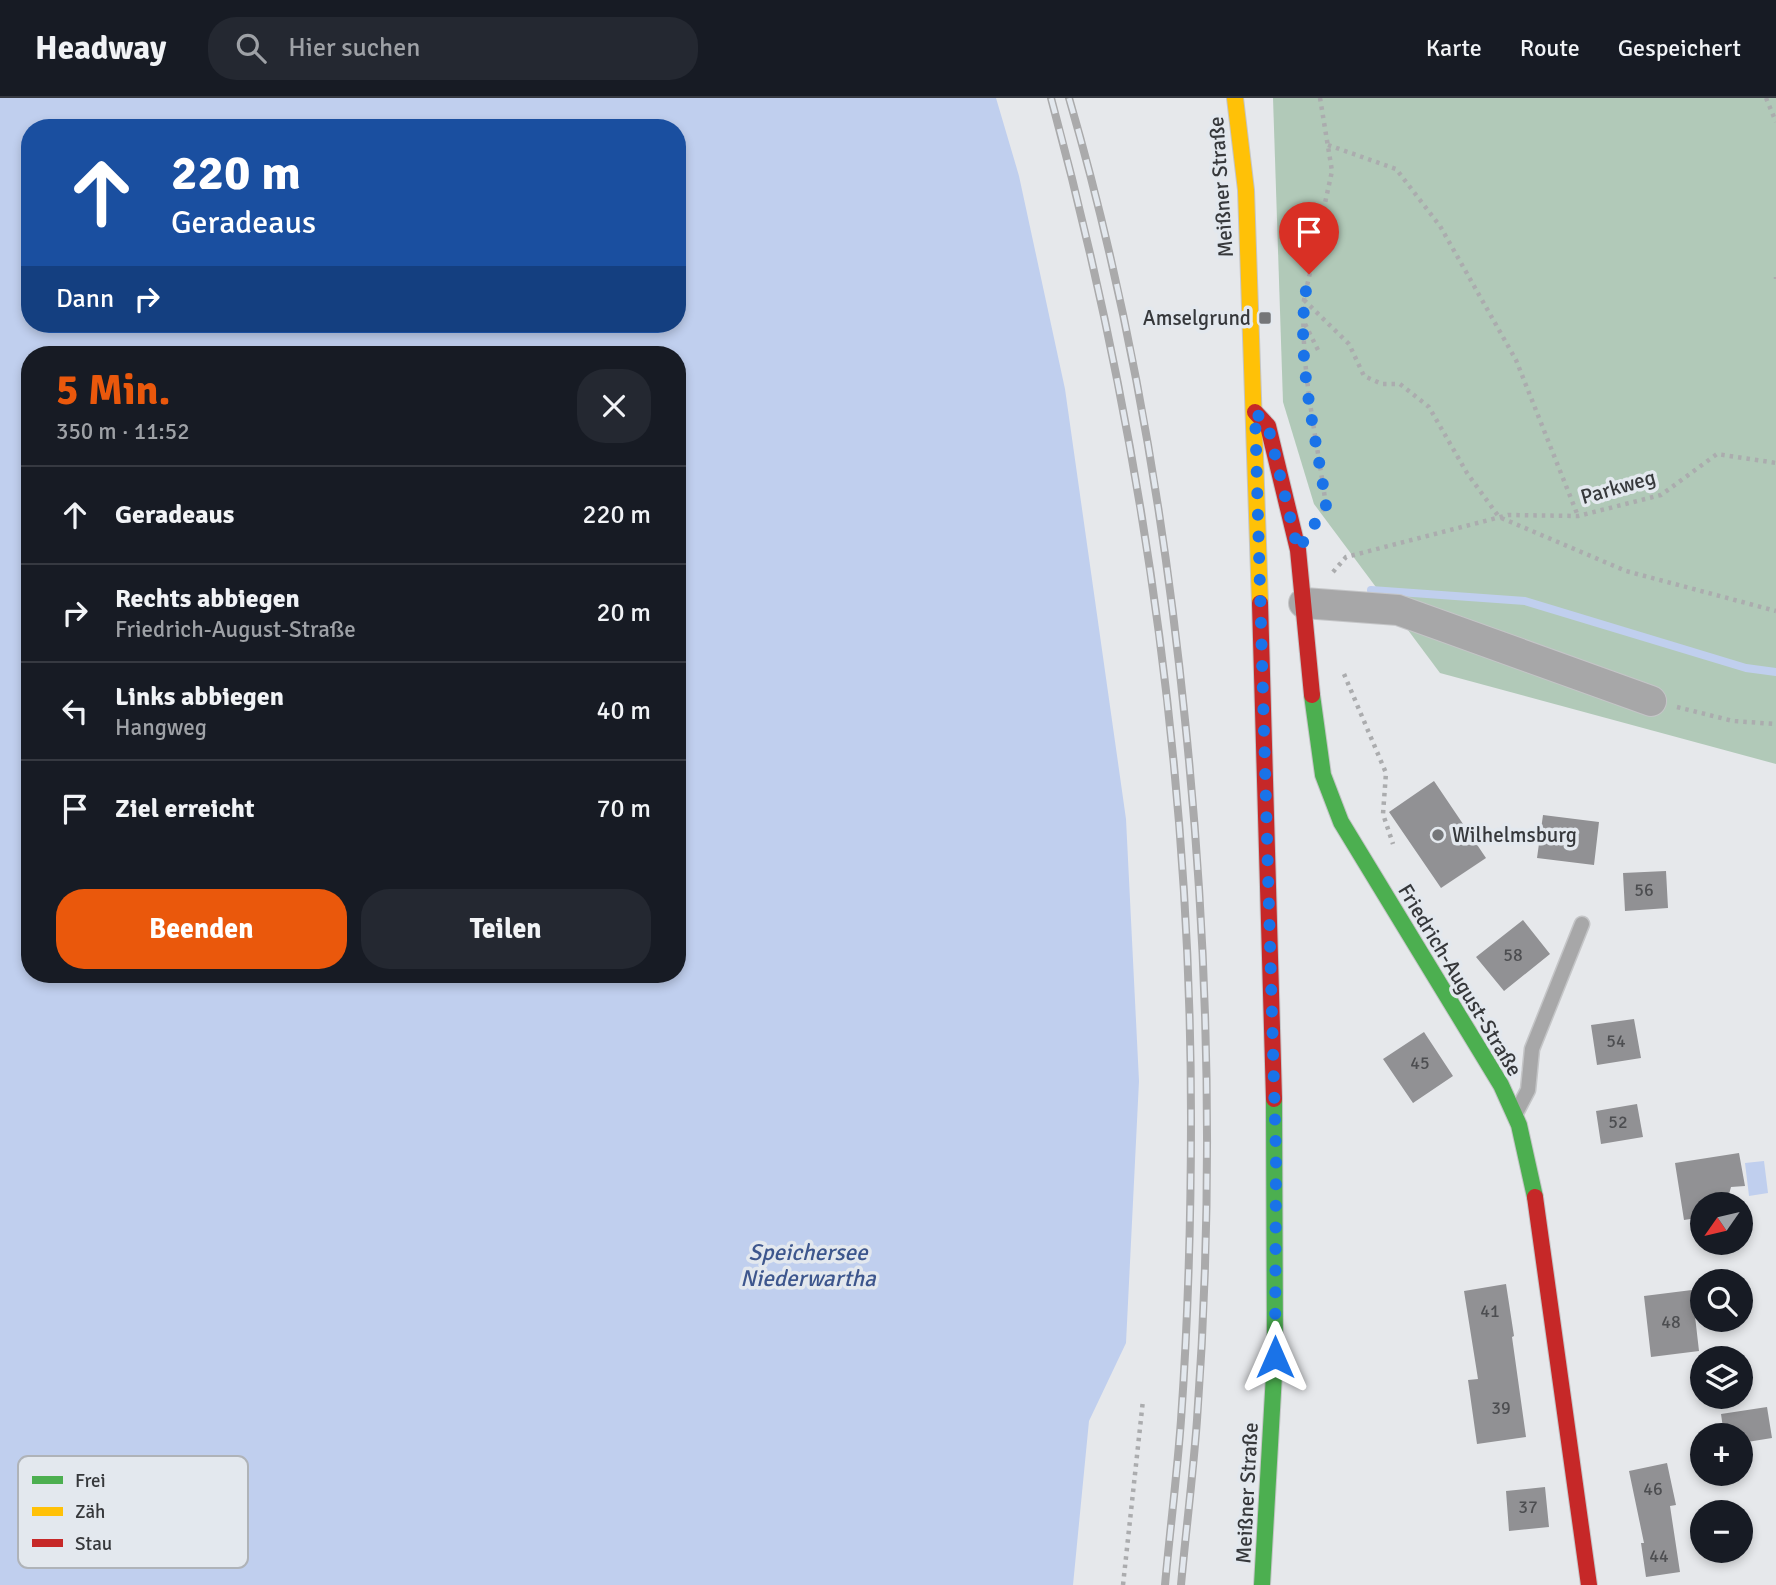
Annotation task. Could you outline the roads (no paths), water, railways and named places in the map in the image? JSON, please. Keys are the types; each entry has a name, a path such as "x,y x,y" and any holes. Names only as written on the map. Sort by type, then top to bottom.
{"main road":[{"name":"Meißner Straße","path":"1235,98 1246,190 1255,412 1276,1157 1275,1357 1262,1585"},
{"name":"Friedrich-August-Straße","path":"1255,412 1268,426 1298,550 1318,744 1324,775 1341,822 1501,1085 1515,1115 1528,1158 1589,1585"}],"street":[{"path":"1304,603 1398,610 1651,701"}],"lane":[{"path":"1515,1115 1528,1090 1532,1049 1582,924"}],"water":[{"name":"Speichersee Niederwartha","path":"0,98 996,98 1019,176 1065,389 1126,819 1139,1081 1126,1343 1089,1421 1073,1585 0,1585"},
{"path":"1764,1161 1768,1193 1754,1195 1754,1192 1749,1192 1745,1163"}],"waterway":[{"path":"1371,590 1525,601 1746,668 1776,672"}],"railway":[{"path":"1051,98 1083,223 1135,476 1155,604 1182,860 1189,989 1190,1232 1181,1420 1165,1585"},
{"path":"1069,98 1109,251 1155,484 1176,641 1193,807 1204,982 1206,1245 1197,1420 1181,1585"}],"place":[{"name":"Amselgrund","path":"1265,318"},
{"name":"Wilhelmsburg","path":"1438,835"}]}
